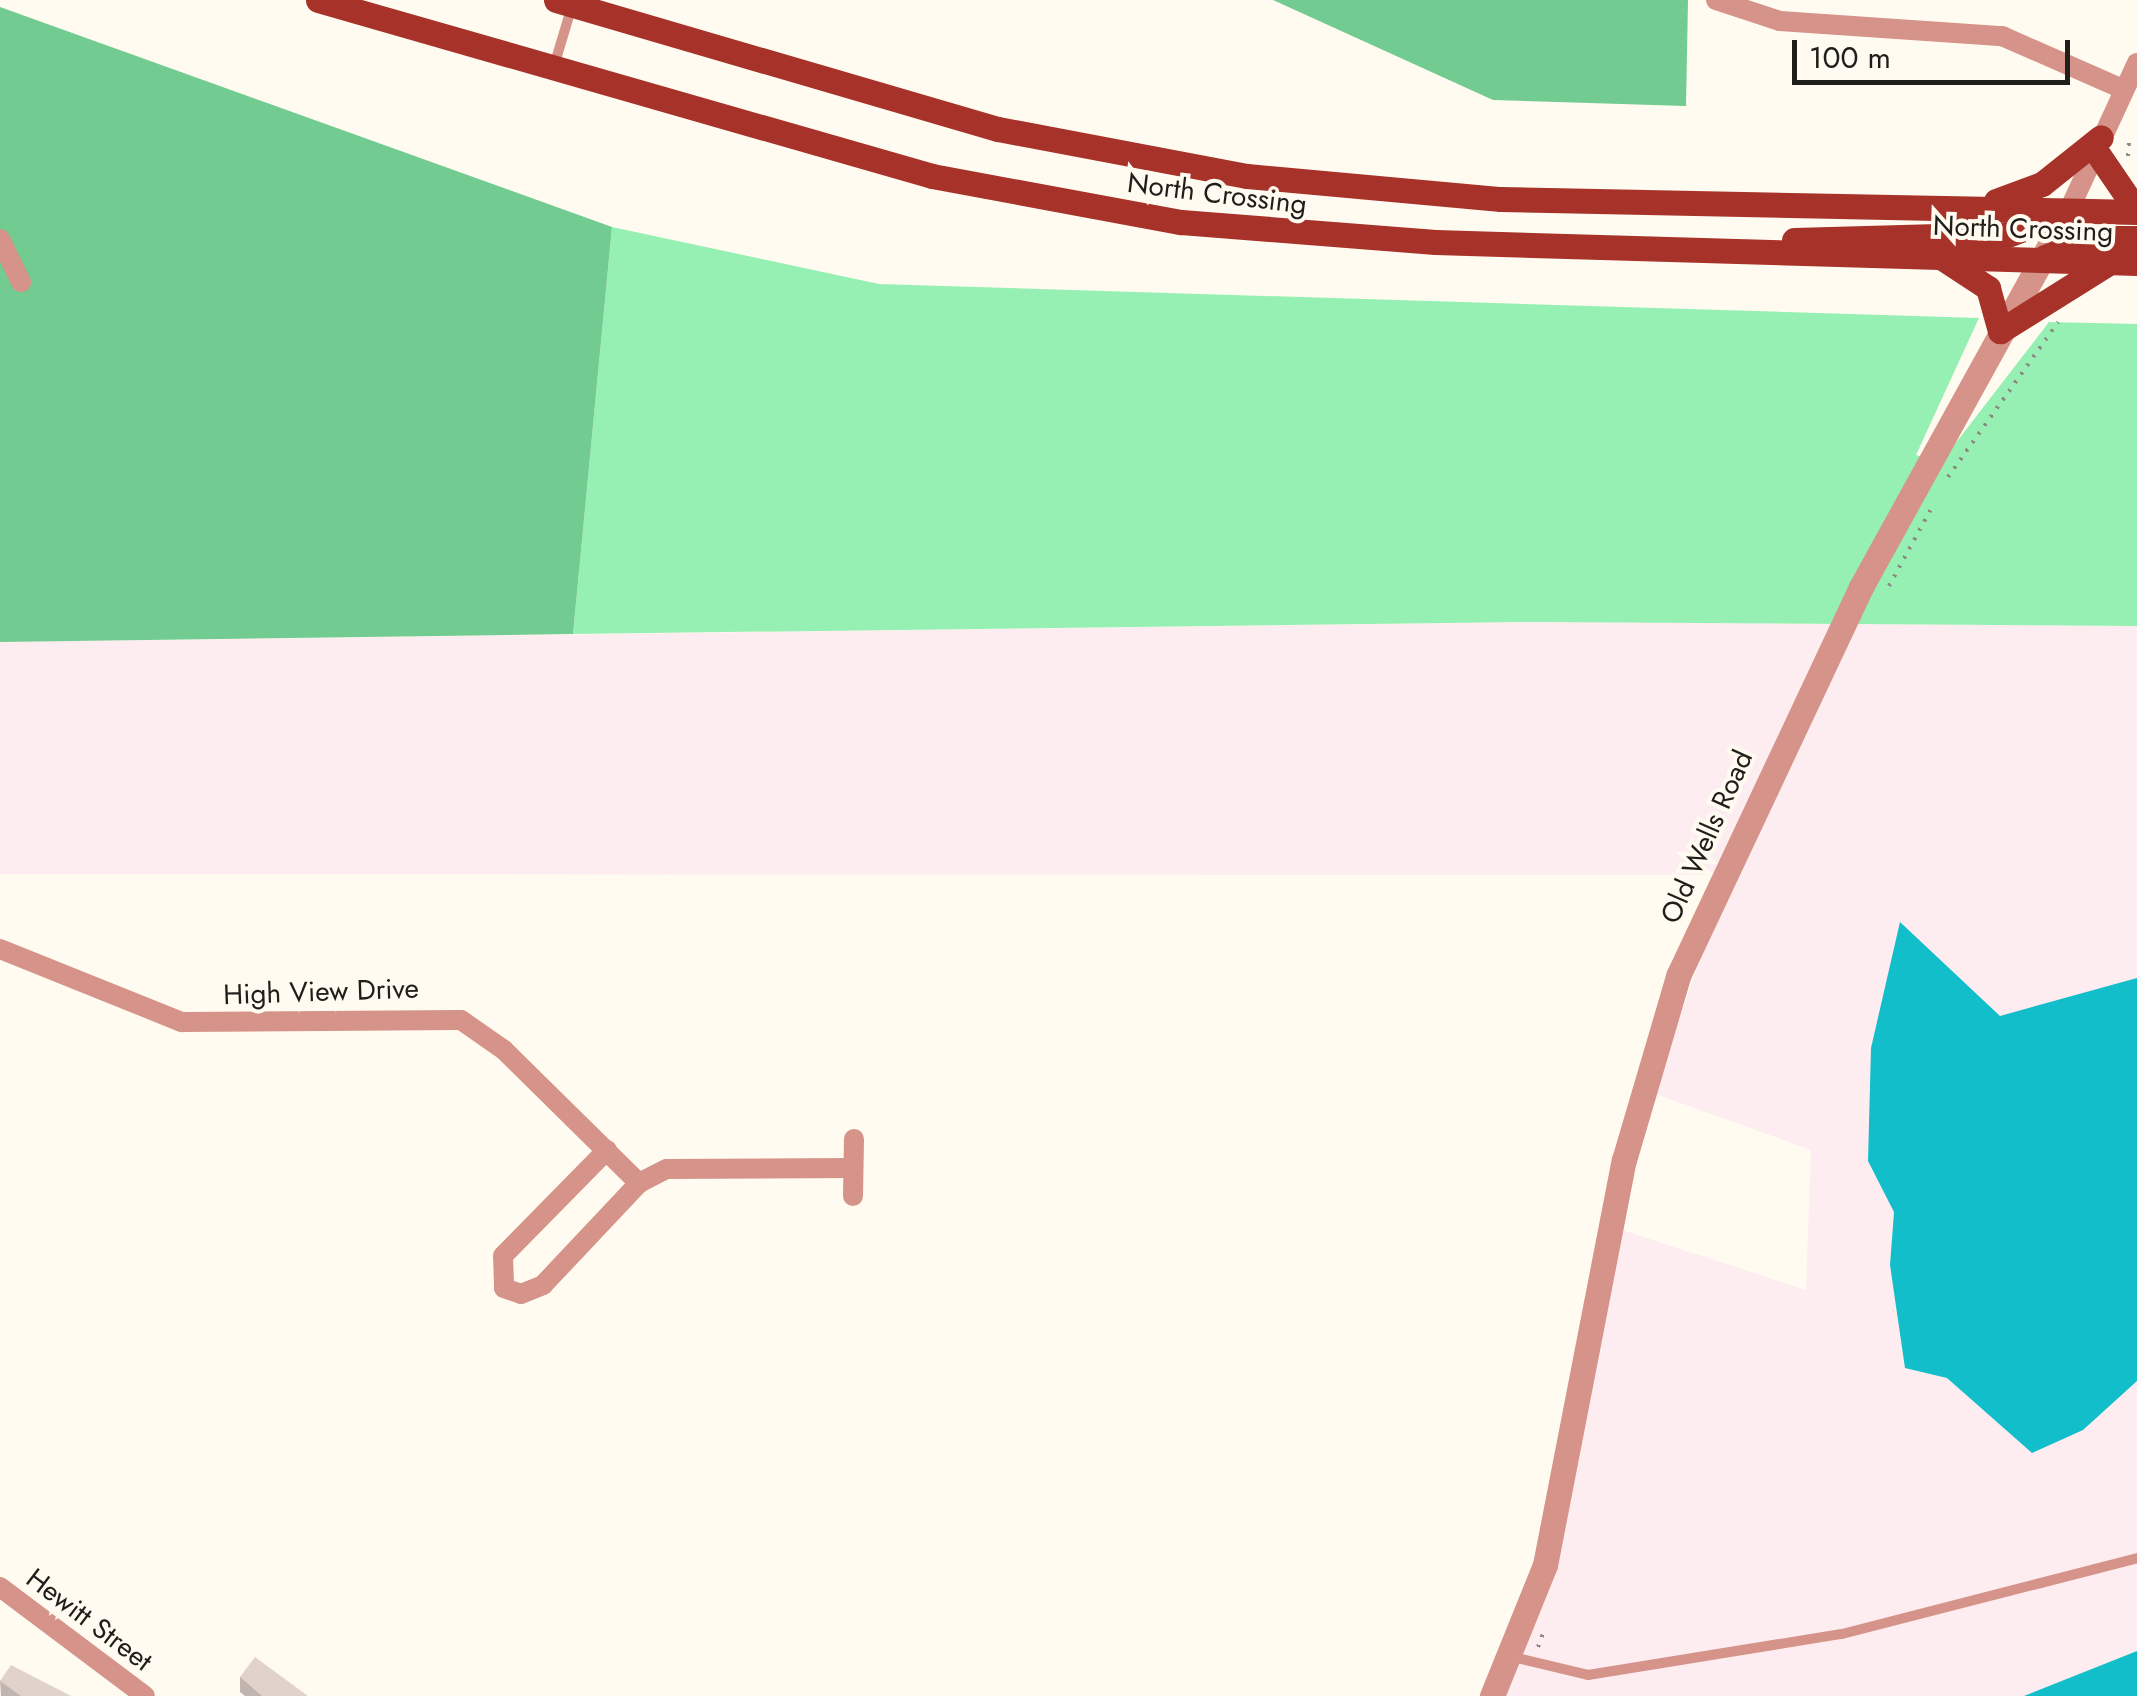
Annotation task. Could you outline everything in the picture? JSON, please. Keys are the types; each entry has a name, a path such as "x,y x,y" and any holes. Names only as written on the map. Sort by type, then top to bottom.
{"main road":[{"name":"North Crossing","path":"318,0 553,69 1054,203 1308,236 2124,262"},
{"name":"North Crossing","path":"564,2 998,129 1247,176 1501,199 2137,212"},
{"path":"1965,208 2028,192 2098,144 2137,212"},
{"path":"1701,251 1842,234 2010,234 2069,210"},
{"path":"2040,259 2094,238 2137,238"},
{"path":"1940,256 1988,288 2000,331 2124,262"}],"street":[{"path":"1716,0 1780,22 2002,36 2123,89"},
{"name":"Old Wells Road","path":"1492,1696 1522,1662 1545,1565 1624,1160 1678,976 1748,812 2000,331 2069,210 2137,63"},
{"path":"0,239 21,282"},
{"name":"High View Drive","path":"0,948 182,1022 461,1020 504,1050 639,1183"},
{"path":"853,1196 854,1139"},
{"path":"607,1150 503,1256 504,1288 521,1294 543,1284 639,1183 690,1165 853,1168"},
{"name":"Hewitt Street","path":"0,1587 144,1696"}],"lane":[{"path":"553,69 564,2"},
{"path":"1522,1662 1588,1675 1806,1640 2137,1558"}],"path":[{"path":"1947,480 2067,311"},
{"path":"1879,601 1936,496"},
{"path":"1522,1662 1548,1621"}],"shaded area":[{"path":"1536,622 2137,626 2137,1651 2024,1696 1505,1696 1552,1581 1622,1230 1806,1290 1811,1150 1653,1093 1730,875 0,874 0,642"}],"green space":[{"path":"1273,0 1688,0 1686,106 1493,100"},
{"path":"0,7 612,227 573,634 0,642"},
{"path":"612,227 879,284 1979,318 1916,455 1941,462 2049,322 2137,324 2137,626 1536,622 573,634"}],"water":[{"path":"1900,922 2000,1016 2137,978 2137,1381 2083,1430 2032,1453 1947,1378 1905,1368 1890,1265 1894,1212 1868,1161 1871,1048"},
{"path":"2137,1651 2137,1696 2024,1696"}],"building":[{"path":"255,1657 308,1696 262,1696 240,1677"},
{"path":"11,1665 71,1696 21,1696 0,1681"}]}
